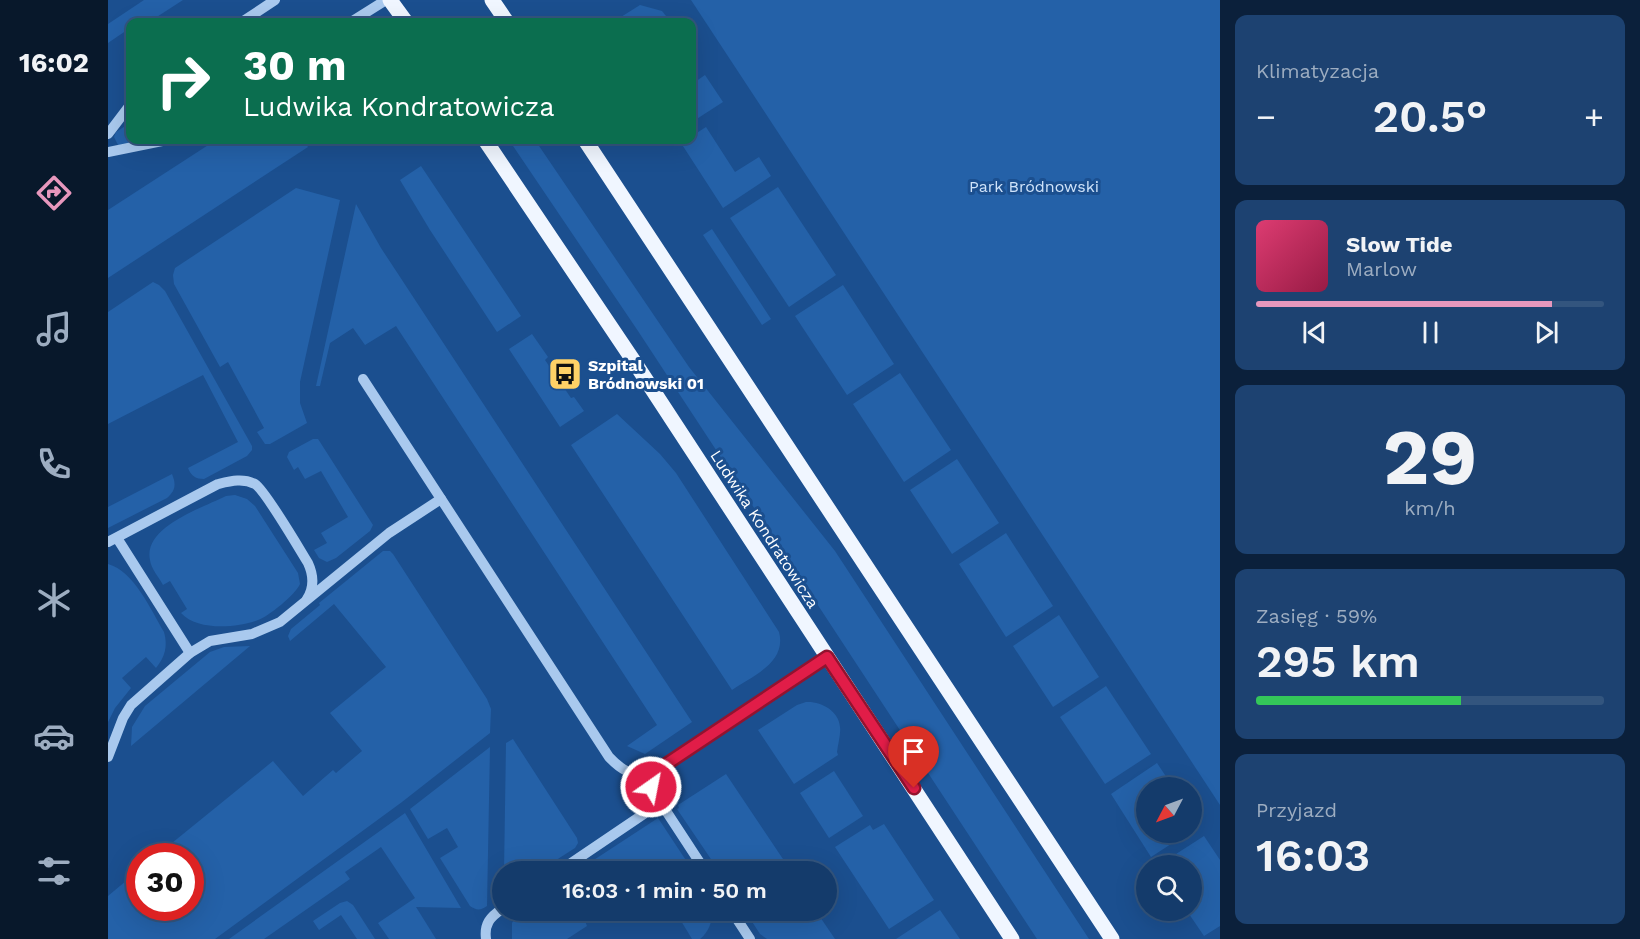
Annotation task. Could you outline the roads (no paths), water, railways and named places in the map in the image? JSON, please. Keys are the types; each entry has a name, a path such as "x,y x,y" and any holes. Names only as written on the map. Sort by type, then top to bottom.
{"main road":[{"path":"390,0 403,18"},
{"path":"492,0 504,18"},
{"name":"Ludwika Kondratowicza","path":"488,144 1012,939"},
{"path":"588,144 1112,939"}],"street":[{"path":"248,18 275,0"},
{"path":"357,18 386,0"},
{"path":"108,134 126,110"},
{"path":"108,152 147,144"},
{"path":"363,379 609,757 620,768 633,774 653,773 827,657"},
{"path":"190,653 113,540 218,484 232,480 248,482 262,489 311,570 311,591 305,602"},
{"path":"108,757 123,718 131,705 190,653 210,641 262,632 280,622 389,533 441,499"},
{"path":"653,773 650,778 651,787 699,861"},
{"path":"574,861 660,803"},
{"path":"486,939 485,927 492,918"},
{"path":"738,921 750,939"}],"place":[{"name":"Szpital Bródnowski 01","path":"565,374"}],"park label":[{"name":"Park Bródnowski","path":"1034,186"}]}
